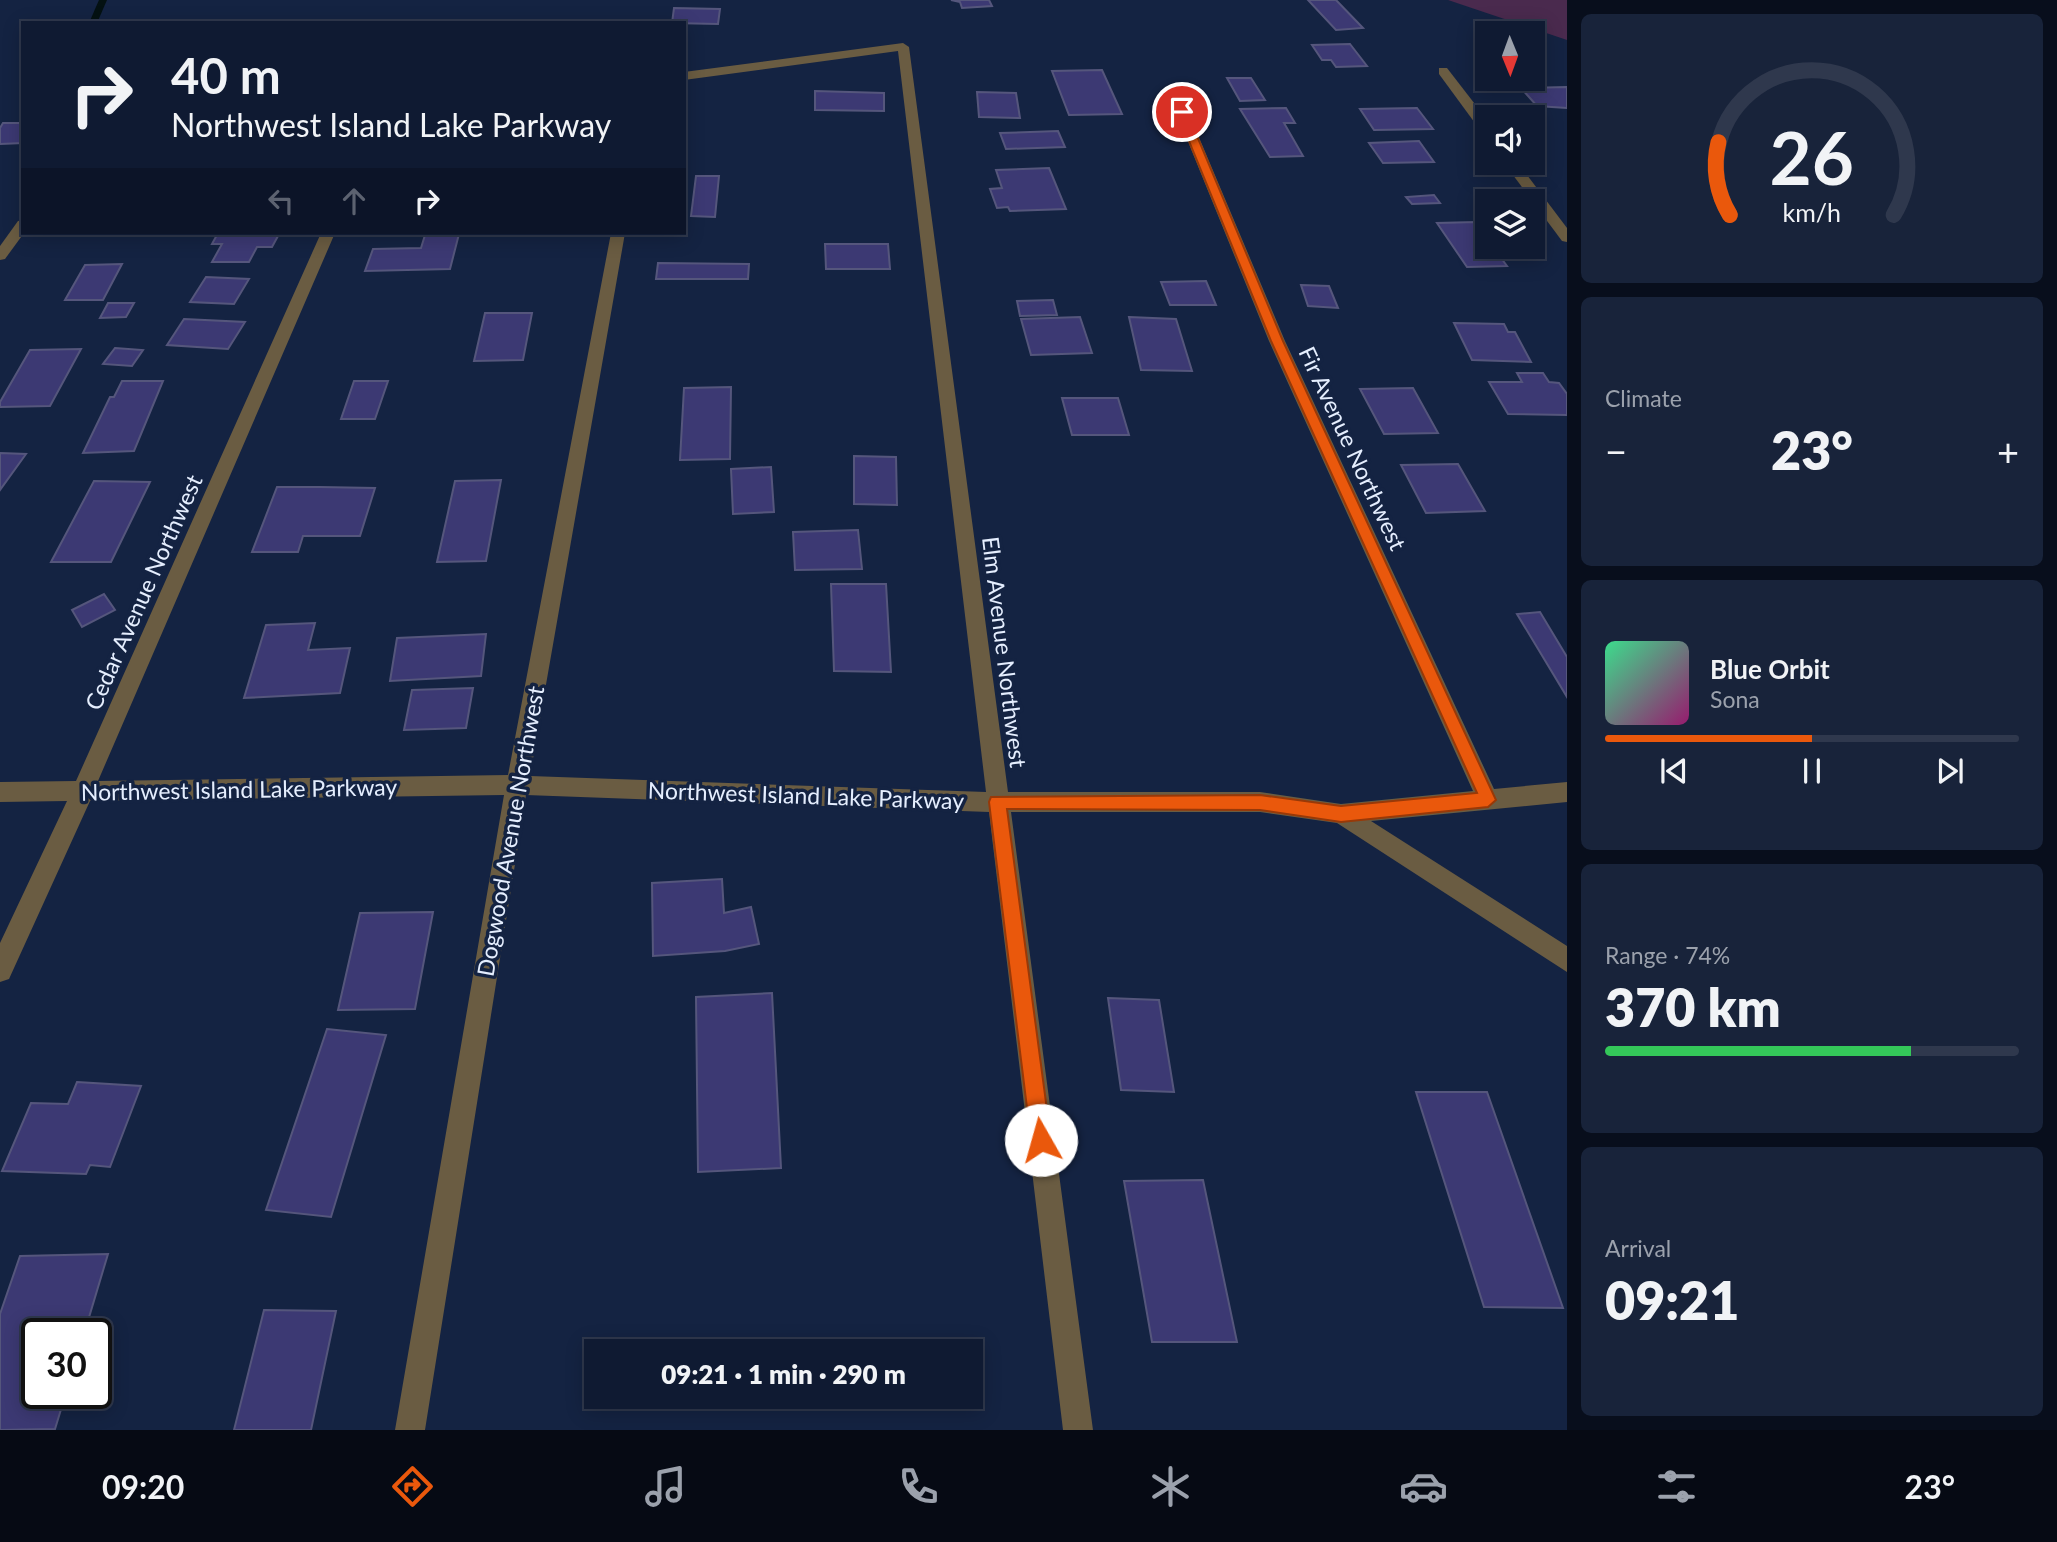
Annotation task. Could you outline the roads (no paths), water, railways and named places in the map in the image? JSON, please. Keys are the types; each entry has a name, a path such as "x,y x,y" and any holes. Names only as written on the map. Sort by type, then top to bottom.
{"street":[{"name":"Elm Avenue Northwest","path":"686,76 903,47 1078,1430"},
{"path":"1443,71 1475,114"},
{"name":"Fir Avenue Northwest","path":"1182,112 1277,341 1488,800"},
{"path":"1520,175 1567,237"},
{"path":"0,256 21,228"},
{"name":"Cedar Avenue Northwest","path":"0,970 83,791 327,235"},
{"name":"Dogwood Avenue Northwest","path":"410,1430 517,785 618,235"},
{"name":"Northwest Island Lake Parkway","path":"0,792 517,785 997,802 1260,802 1341,814 1567,960"},
{"path":"1341,814 1567,792"}],"waterway":[{"path":"94,21 103,0"}]}
